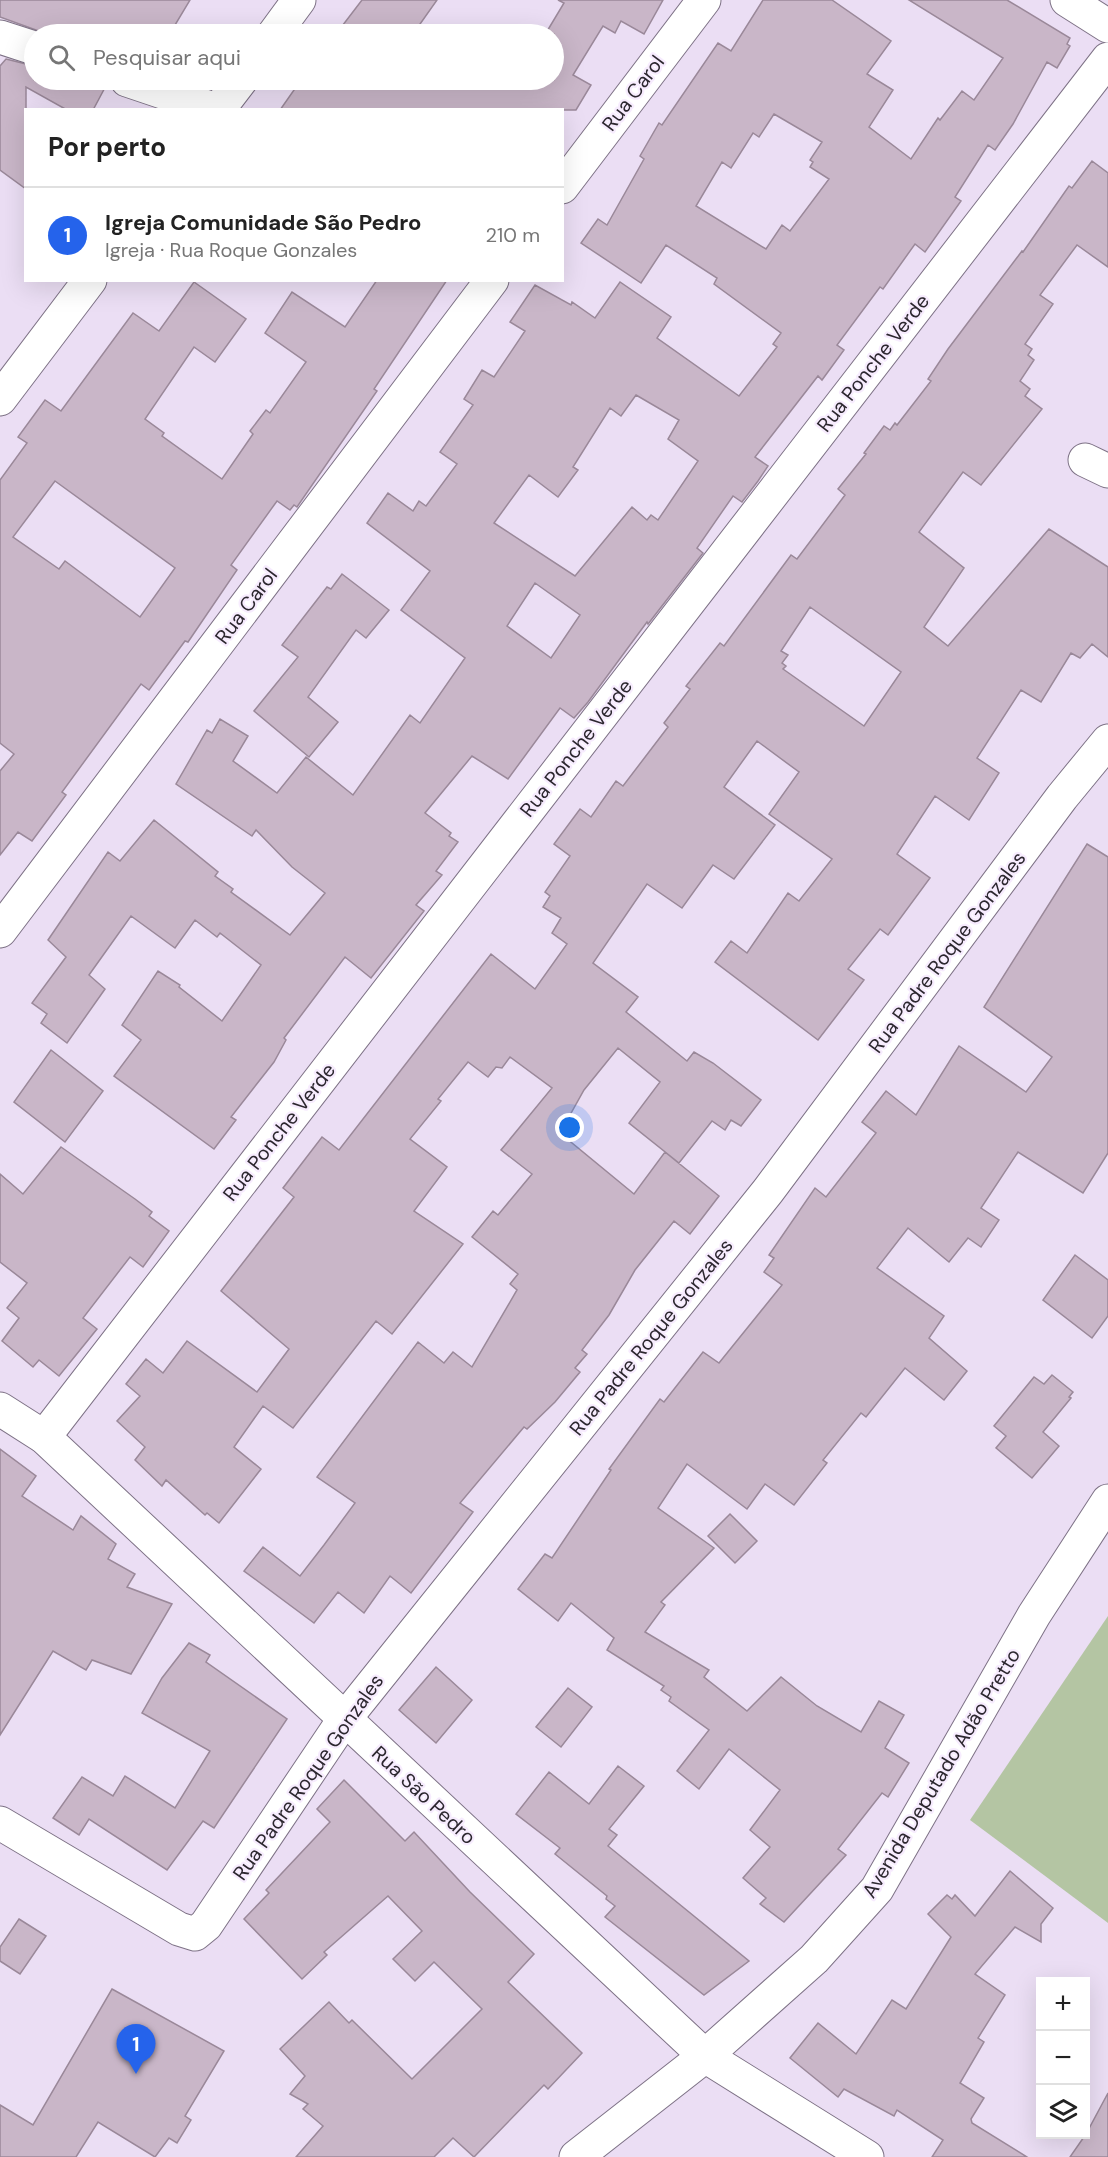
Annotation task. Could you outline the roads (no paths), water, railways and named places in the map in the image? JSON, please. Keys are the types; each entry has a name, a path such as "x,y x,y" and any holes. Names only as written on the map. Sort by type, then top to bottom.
{"street":[{"path":"281,24 299,0"},
{"name":"Rua Carol","path":"564,184 704,0"},
{"path":"1067,0 1108,26"},
{"path":"0,37 24,45"},
{"name":"Rua Ponche Verde","path":"44,1437 1108,59"},
{"path":"157,90 211,108"},
{"path":"219,108 233,90"},
{"path":"0,399 88,282"},
{"name":"Rua Carol","path":"0,931 490,282"},
{"name":"Rua Padre Roque Gonzales","path":"0,1823 179,1929 195,1934 206,1925 343,1721 768,1191 1062,797 1108,741"},
{"name":"Rua São Pedro","path":"0,1409 44,1437 343,1721 705,2056 867,2157"},
{"name":"Avenida Deputado Adão Pretto","path":"576,2157 705,2056 814,1959 877,1889 1035,1615 1108,1501"}],"place":[{"name":"Igreja Comunidade São Pedro","path":"136,2074"}]}
